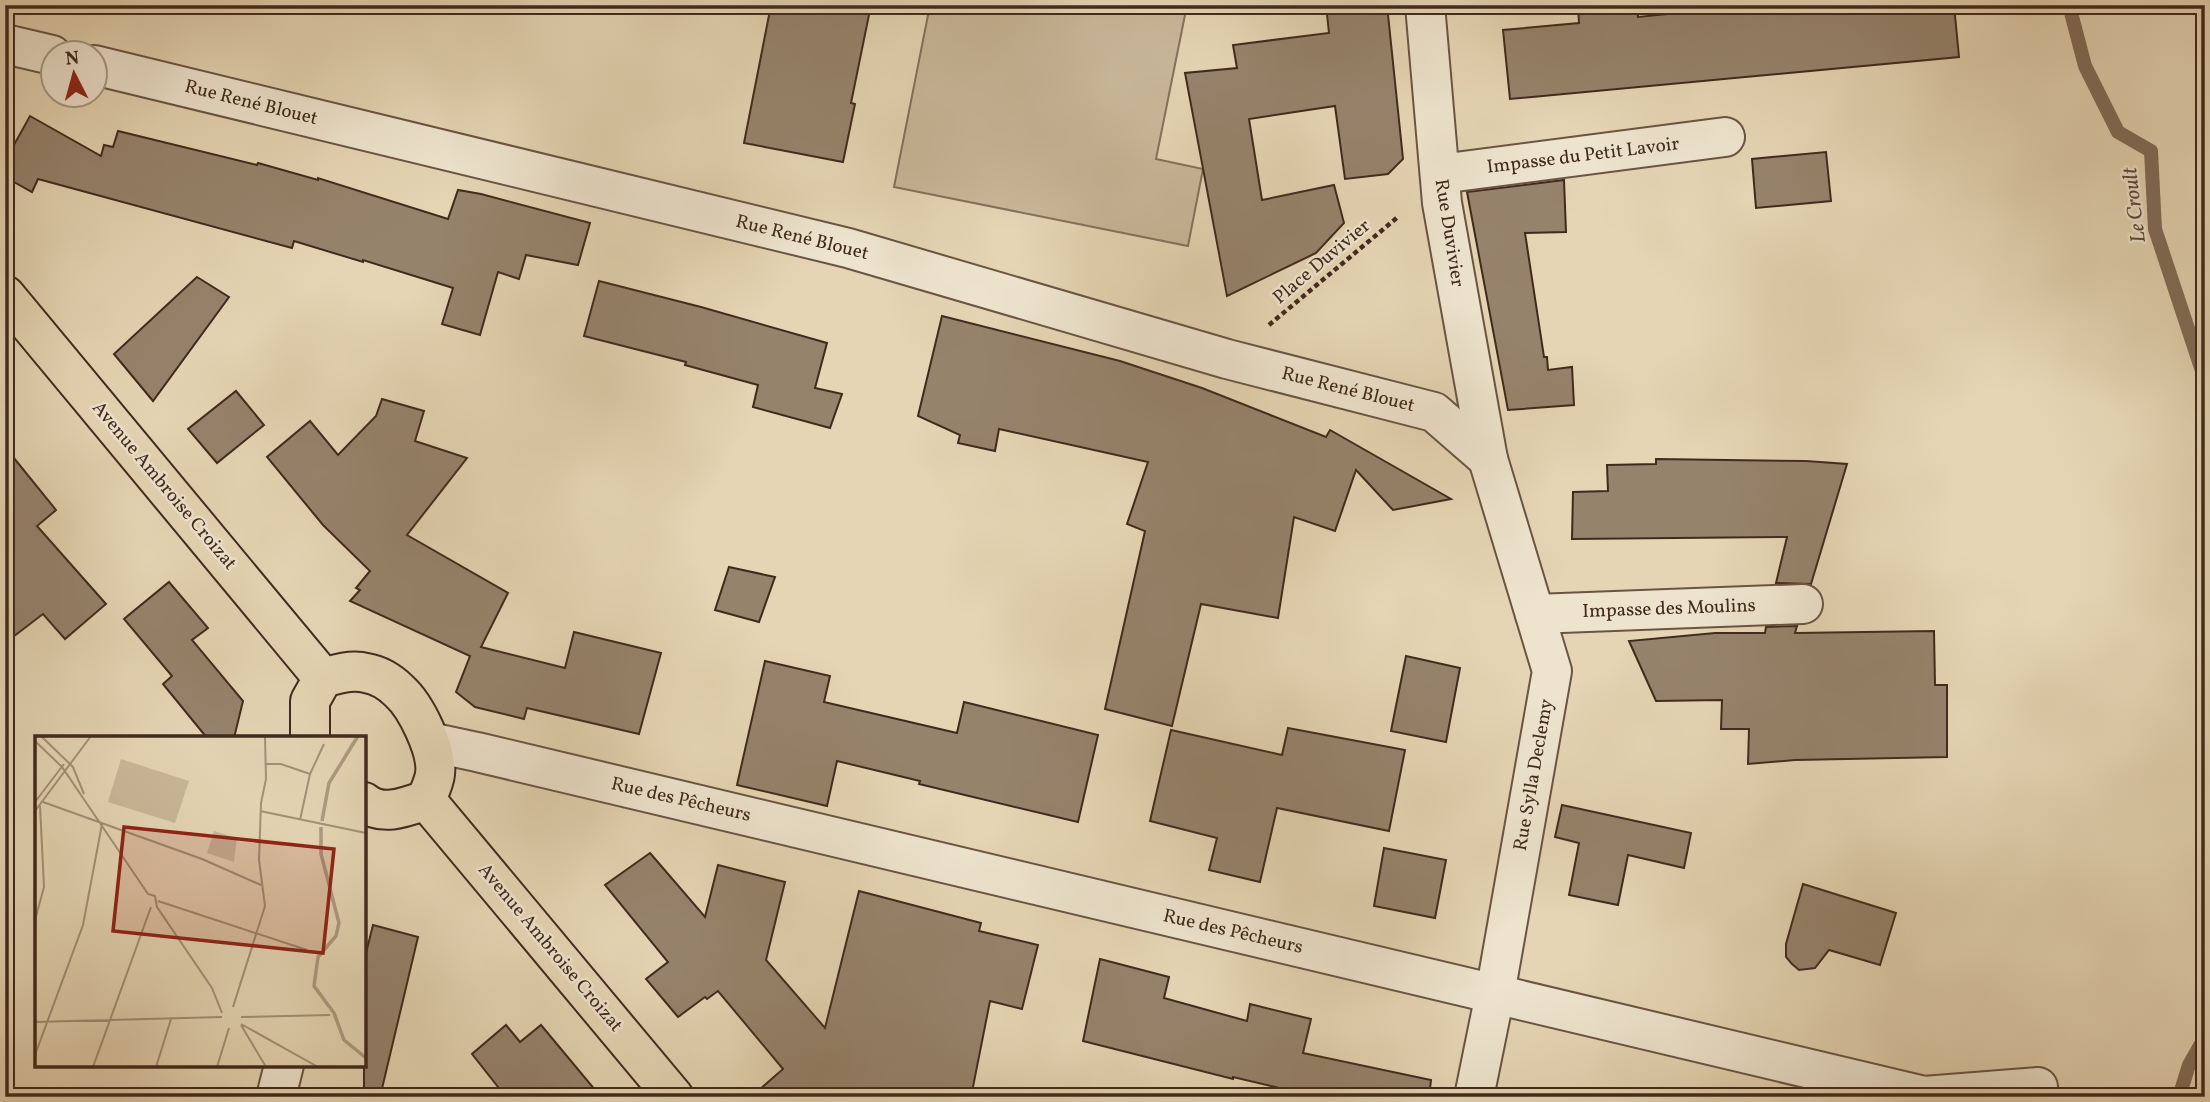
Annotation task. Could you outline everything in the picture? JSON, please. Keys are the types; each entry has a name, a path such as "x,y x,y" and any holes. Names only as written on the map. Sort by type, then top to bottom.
{"main road":[{"name":"Avenue Ambroise Croizat","path":"5,295 323,678"},
{"path":"310,736 310,701 323,678 364,672 383,679 400,691 414,711 430,743 435,774 426,800 398,810 366,808"},
{"name":"Avenue Ambroise Croizat","path":"426,800 674,1097"}],"street":[{"name":"Rue Duvivier","path":"1425,5 1441,188 1488,459"},
{"path":"5,44 38,52"},
{"name":"Rue René Blouet","path":"108,68 848,248 1227,359 1434,412 1488,459"},
{"name":"Impasse du Petit Lavoir","path":"1441,188 1726,137"},
{"name":"Rue Sylla Declemy","path":"1474,1097 1495,994 1552,671 1488,459"},
{"name":"Impasse des Moulins","path":"1535,614 1803,604"},
{"name":"Rue des Pêcheurs","path":"430,743 477,751 1924,1096 2038,1087"},
{"path":"276,1097 284,1067"}],"path":[{"name":"Place Duvivier","path":"1227,359 1407,209 1441,188"}],"shaded area":[{"path":"930,5 1187,5 1156,159 1203,169 1188,246 894,187"}],"building":[{"path":"771,5 871,5 851,103 855,104 843,162 744,143"},
{"path":"1326,5 1387,5 1403,159 1388,174 1345,179 1335,106 1249,119 1262,200 1334,185 1344,223 1316,253 1227,296 1185,73 1237,68 1233,45 1329,33"},
{"path":"1578,5 1637,5 1638,17 1759,5 1954,5 1959,57 1510,99 1503,30 1579,23"},
{"path":"30,116 101,156 104,145 113,147 118,131 318,178 448,219 458,190 590,223 578,265 526,255 519,279 498,272 480,335 442,324 453,288 294,241 292,248 38,179 32,192 5,177 5,161"},
{"path":"1826,152 1831,201 1756,208 1752,159"},
{"path":"1564,180 1566,232 1525,233 1544,357 1547,357 1548,370 1572,367 1574,405 1508,410 1467,192"},
{"path":"197,277 229,297 153,401 114,354"},
{"path":"599,281 827,343 815,388 842,394 830,428 753,407 758,385 685,365 686,362 584,336"},
{"path":"942,316 1120,361 1202,388 1326,437 1330,430 1451,499 1393,510 1356,470 1335,531 1294,517 1278,618 1201,604 1172,726 1105,709 1145,531 1127,524 1148,462 999,429 995,451 958,443 960,435 918,416"},
{"path":"236,391 264,425 217,463 188,429"},
{"path":"382,399 424,411 415,441 467,458 407,535 508,593 481,647 565,668 574,632 661,653 639,734 527,708 524,719 475,707 456,692 470,656 350,601 360,590 356,588 370,571 323,525 267,457 310,421 338,455 376,416"},
{"path":"5,447 56,510 37,526 106,604 65,639 43,614 5,643"},
{"path":"1656,459 1847,464 1811,584 1776,583 1787,537 1572,539 1573,492 1608,491 1607,465 1656,464"},
{"path":"729,567 775,577 759,622 715,610"},
{"path":"169,582 208,628 192,640 243,701 234,736 205,736 163,684 172,676 124,619"},
{"path":"1797,626 1795,633 1934,631 1935,685 1947,685 1947,757 1795,760 1748,764 1749,729 1721,729 1722,700 1656,701 1629,641 1715,633 1765,633 1766,627"},
{"path":"1406,656 1460,668 1446,742 1391,731"},
{"path":"765,661 830,676 824,702 957,733 964,702 1098,735 1078,822 919,784 920,781 837,761 827,806 737,785"},
{"path":"1288,728 1405,750 1389,831 1277,808 1260,882 1209,870 1217,838 1150,821 1171,730 1282,755"},
{"path":"1562,805 1691,833 1684,868 1628,855 1618,905 1569,895 1579,843 1555,837"},
{"path":"1384,848 1446,860 1435,918 1374,906"},
{"path":"650,853 705,917 718,865 785,882 766,960 825,1028 859,891 981,923 979,931 1038,945 1022,1009 990,1001 971,1097 751,1097 783,1069 718,991 678,1017 646,979 668,962 605,885"},
{"path":"1803,884 1896,913 1880,965 1829,950 1815,968 1799,970 1792,964 1786,957 1786,944"},
{"path":"373,925 418,937 380,1097 364,1097 366,953"},
{"path":"1100,959 1169,977 1164,998 1247,1021 1250,1004 1311,1019 1303,1053 1431,1080 1429,1097 1317,1097 1083,1041"},
{"path":"506,1025 520,1042 541,1025 601,1097 506,1097 472,1054"}],"waterway":[{"name":"Le Croult","path":"2069,5 2085,66 2118,132 2151,151 2155,229 2205,380"},
{"name":"Le Croult","path":"2179,1097 2189,1065 2205,1037"}]}
